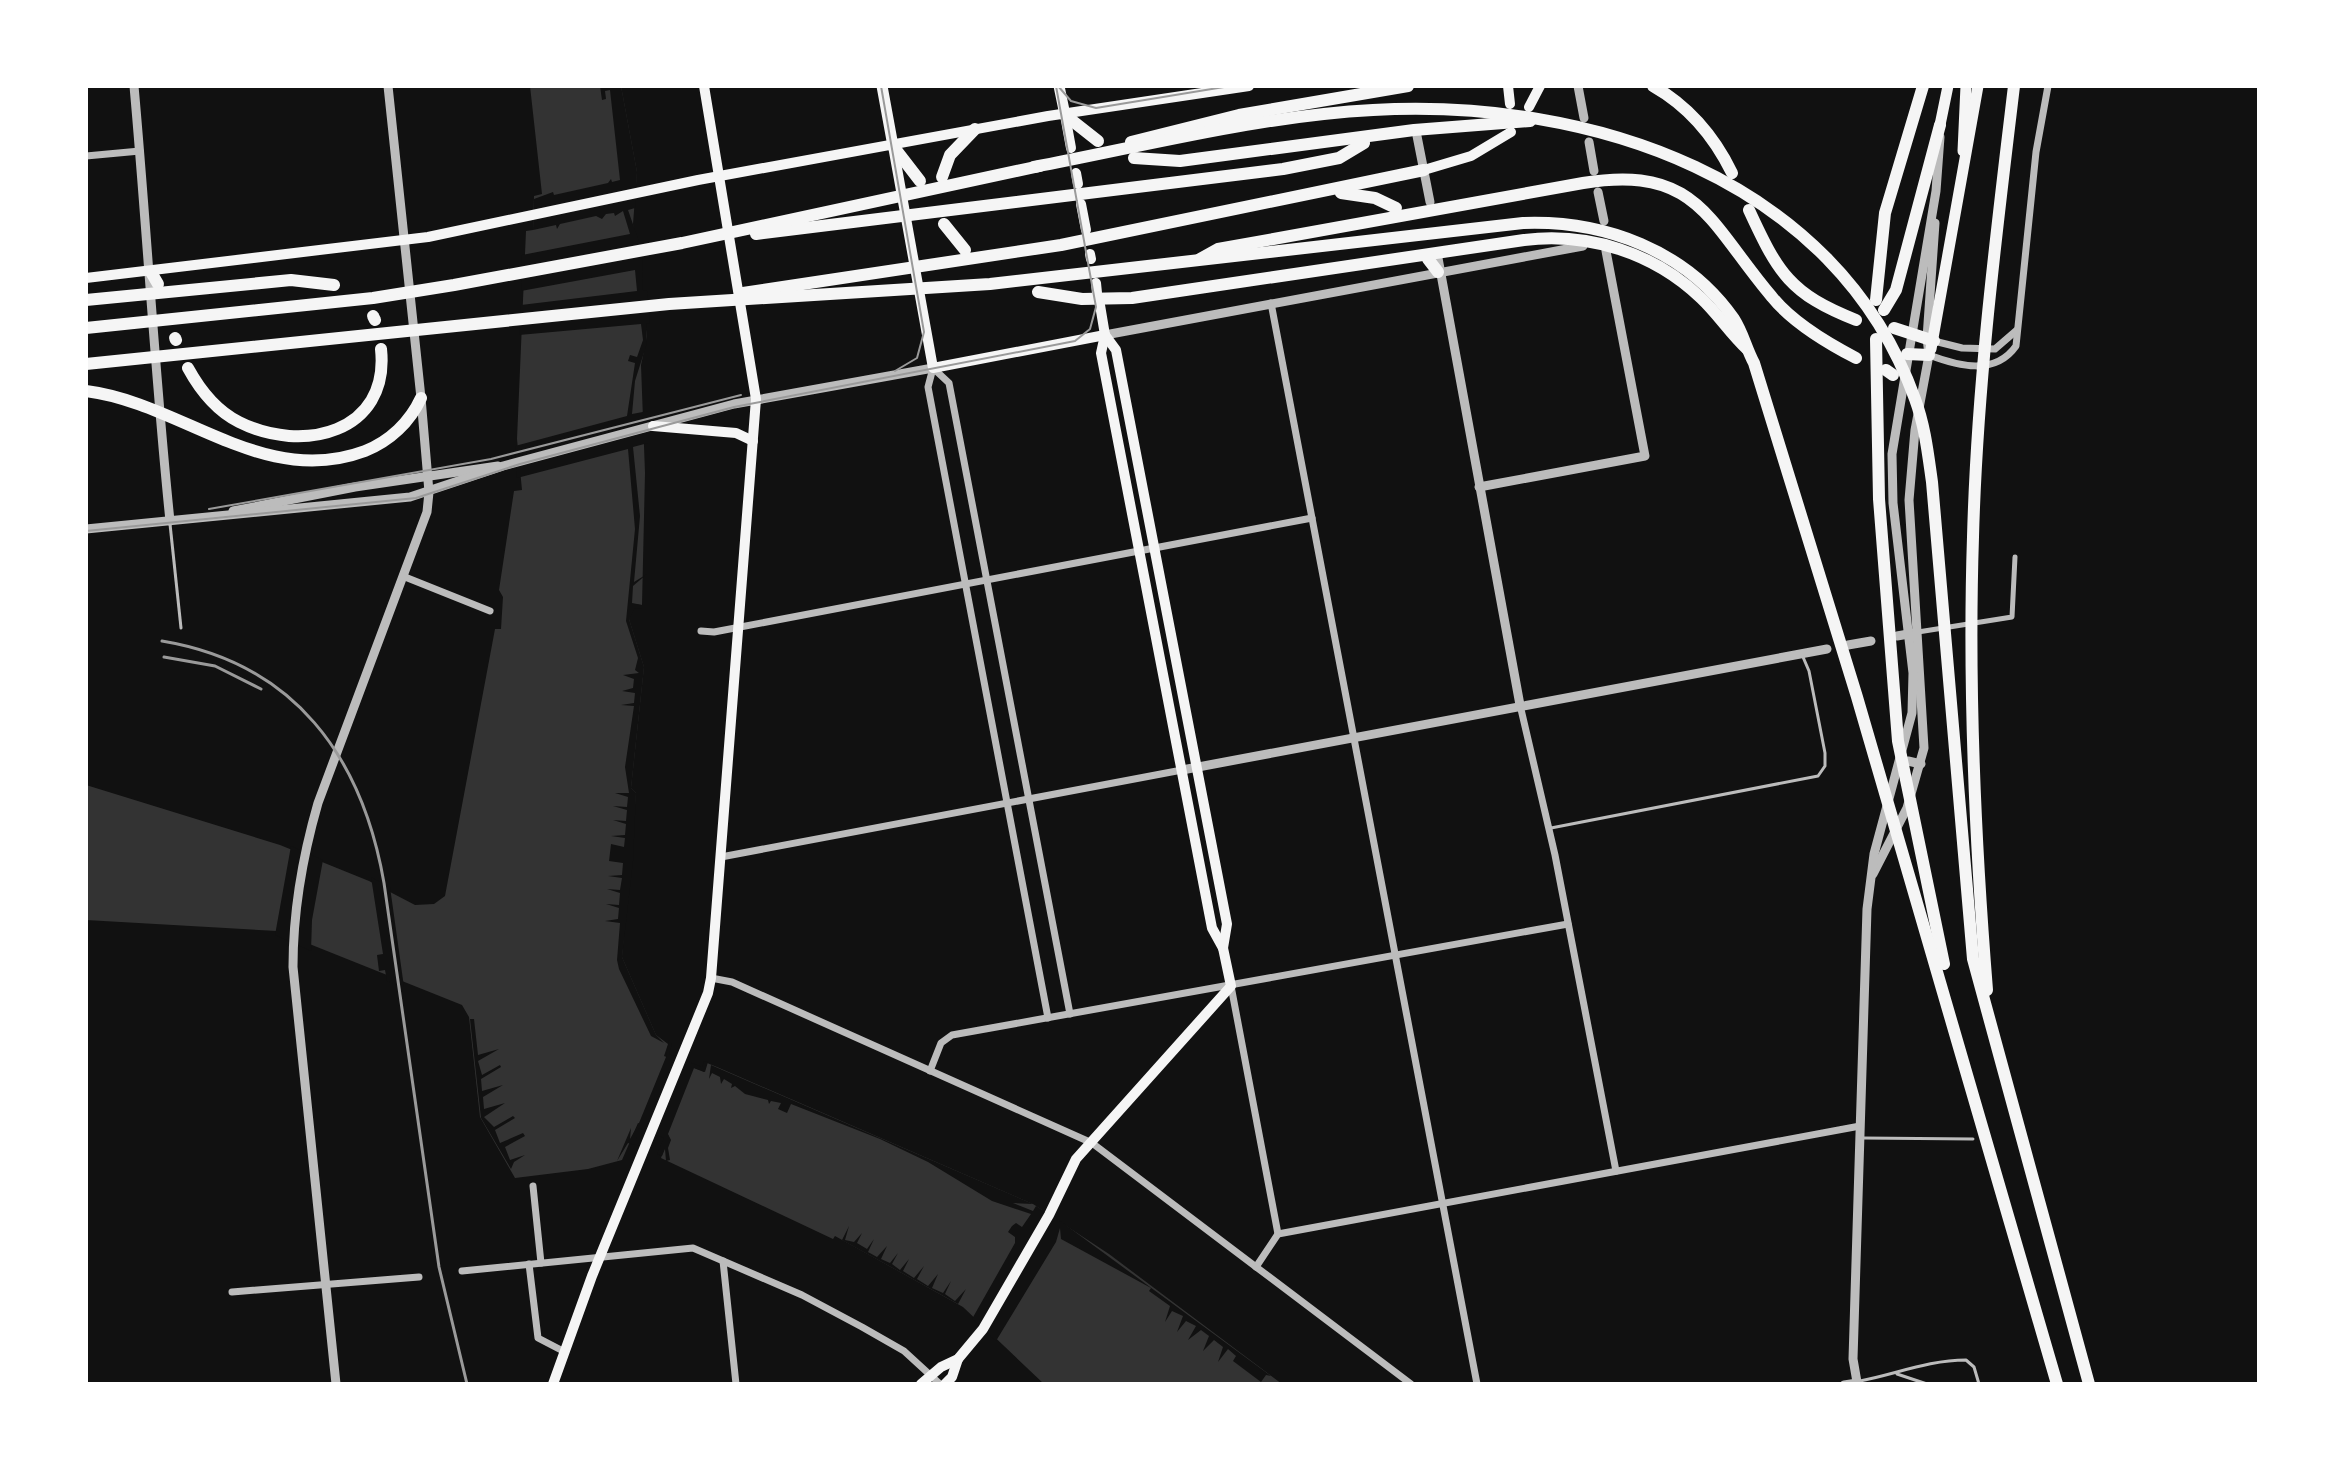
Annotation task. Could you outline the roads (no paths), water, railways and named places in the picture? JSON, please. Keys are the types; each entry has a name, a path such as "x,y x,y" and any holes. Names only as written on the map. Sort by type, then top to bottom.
{"highway":[{"path":"1034,167 1197,124 1408,86"},
{"path":"1653,86 1694,116 1732,173"},
{"path":"1923,86 1889,197 1880,305 1896,290 1940,125"},
{"path":"1990,1029 1980,902 1973,598 1974,504 1987,322 2014,86"},
{"path":"86,328 373,298 682,243 1034,167 1283,120 1356,111 1460,109 1537,120 1663,151 1710,172 1760,203 1799,235 1849,284 1866,306 1907,377 1924,429 1932,482 1973,959 2089,1384"},
{"path":"1065,115 1098,141"},
{"path":"1134,158 1180,161 1414,130 1537,120"},
{"path":"942,177 950,155 975,129"},
{"path":"682,243 1326,162 1346,155 1364,143"},
{"path":"893,146 920,181"},
{"path":"669,304 1004,255 1264,205 1424,170"},
{"path":"1194,262 1218,249 1602,180 1647,180 1685,195 1717,224 1781,307 1837,345 1856,354"},
{"path":"1322,193 1367,196 1396,208"},
{"path":"1749,210 1777,266 1798,290 1825,308 1854,318"},
{"path":"86,364 669,304 990,284 1523,223 1589,227 1639,243 1690,272 1732,316 1747,349 1848,666 2057,1384"},
{"path":"946,224 960,245"},
{"path":"1041,293 1082,299 1132,298 1524,240 1560,238 1611,246 1665,270 1700,297 1747,349"},
{"path":"1433,259 1438,272"},
{"path":"151,272 158,284"},
{"path":"86,300 291,280 334,285"},
{"path":"1894,328 1930,339"},
{"path":"1876,339 1879,499 1898,741 1964,1057"},
{"path":"188,368 214,403 239,422 263,432 307,438 340,428 367,407 381,375 381,349"},
{"path":"1907,354 1929,355"},
{"path":"86,391 130,399 270,457 322,461 357,454 383,441 406,422 421,398"}],"main road":[{"path":"553,1384 563,1351 688,1044 711,978 756,399 704,86"},
{"path":"882,86 933,368 1105,335"},
{"path":"1059,86 1071,148"},
{"path":"86,278 404,239 975,129 1249,86"},
{"path":"1508,86 1510,104"},
{"path":"1529,107 1540,86"},
{"path":"1940,125 1948,86"},
{"path":"1965,163 1962,131 1966,86"},
{"path":"1929,355 1978,86"},
{"path":"1424,170 1452,164 1497,142 1508,132"},
{"path":"1081,204 1086,230"},
{"path":"921,1384 958,1359 983,1329 1049,1215 1076,1159 1231,986 1223,948 1212,928 1101,353 1105,335 1100,305"},
{"path":"1105,335 1116,350 1215,861 1227,924 1223,948"},
{"path":"653,426 736,433 753,441"},
{"path":"1166,689 1181,686"},
{"path":"1200,863 1215,861"},
{"path":"942,1384 952,1377 958,1359"}],"street":[{"path":"134,86 151,272 152,341 170,521"},
{"path":"336,1384 293,967 293,937 310,832 327,775 405,577 426,518 429,492 388,86"},
{"path":"1578,86 1584,118"},
{"path":"1844,1384 1857,1382 1853,1359 1865,941 1874,854 1912,713 1909,500 1915,430 1929,355 1963,365 1991,365 2013,351 2036,152 2048,86"},
{"path":"1940,125 1930,339 1962,348 1995,349 2017,330"},
{"path":"1417,136 1430,202"},
{"path":"1589,142 1594,171"},
{"path":"86,156 140,151"},
{"path":"1873,874 1907,808 1921,764 1924,715 1892,476 1895,428 1936,191"},
{"path":"1598,192 1604,221"},
{"path":"1105,335 1583,246"},
{"path":"1479,487 1645,456 1606,251"},
{"path":"1438,272 1520,705 1532,745 1616,1171"},
{"path":"1271,303 1477,1384"},
{"path":"86,529 401,499 503,466 756,399 933,368"},
{"path":"933,368 949,383 1070,1014"},
{"path":"933,368 928,387 1048,1018"},
{"path":"218,515 428,476 503,466"},
{"path":"701,631 740,628 1312,518"},
{"path":"1897,636 2012,617 2015,557"},
{"path":"405,577 490,611"},
{"path":"1848,645 1871,641"},
{"path":"721,857 1827,649"},
{"path":"1908,761 1921,764"},
{"path":"930,1071 948,1037 1568,924"},
{"path":"711,978 732,982 1092,1143 1411,1384"},
{"path":"1231,986 1278,1234 1256,1267"},
{"path":"1278,1234 1860,1126"},
{"path":"533,1186 541,1263"},
{"path":"462,1271 693,1248 802,1295 862,1327 904,1351 942,1384"},
{"path":"723,1261 736,1384"},
{"path":"529,1264 538,1338 563,1351"},
{"path":"232,1292 419,1277"}],"lane":[{"path":"170,521 181,628"},
{"path":"1548,829 1818,776 1825,766 1825,753 1809,671 1802,654"},
{"path":"1859,1138 1973,1139"},
{"path":"1857,1382 1897,1374 1929,1363 1966,1360 1974,1367 1979,1384"},
{"path":"1897,1374 1927,1384"}],"tram line":[{"path":"881,86 924,332 917,358 895,371"},
{"path":"86,531 416,498 520,464 734,407 1075,341 1090,329 1096,307 1056,86"},
{"path":"1058,86 1071,101 1096,108 1230,86"},
{"path":"209,509 491,459 741,395"}],"railway":[{"path":"162,641 209,653 249,670 284,694 314,723 339,756 359,795 374,837 384,883 439,1267 467,1384"},
{"path":"164,657 215,666 261,689"}]}
